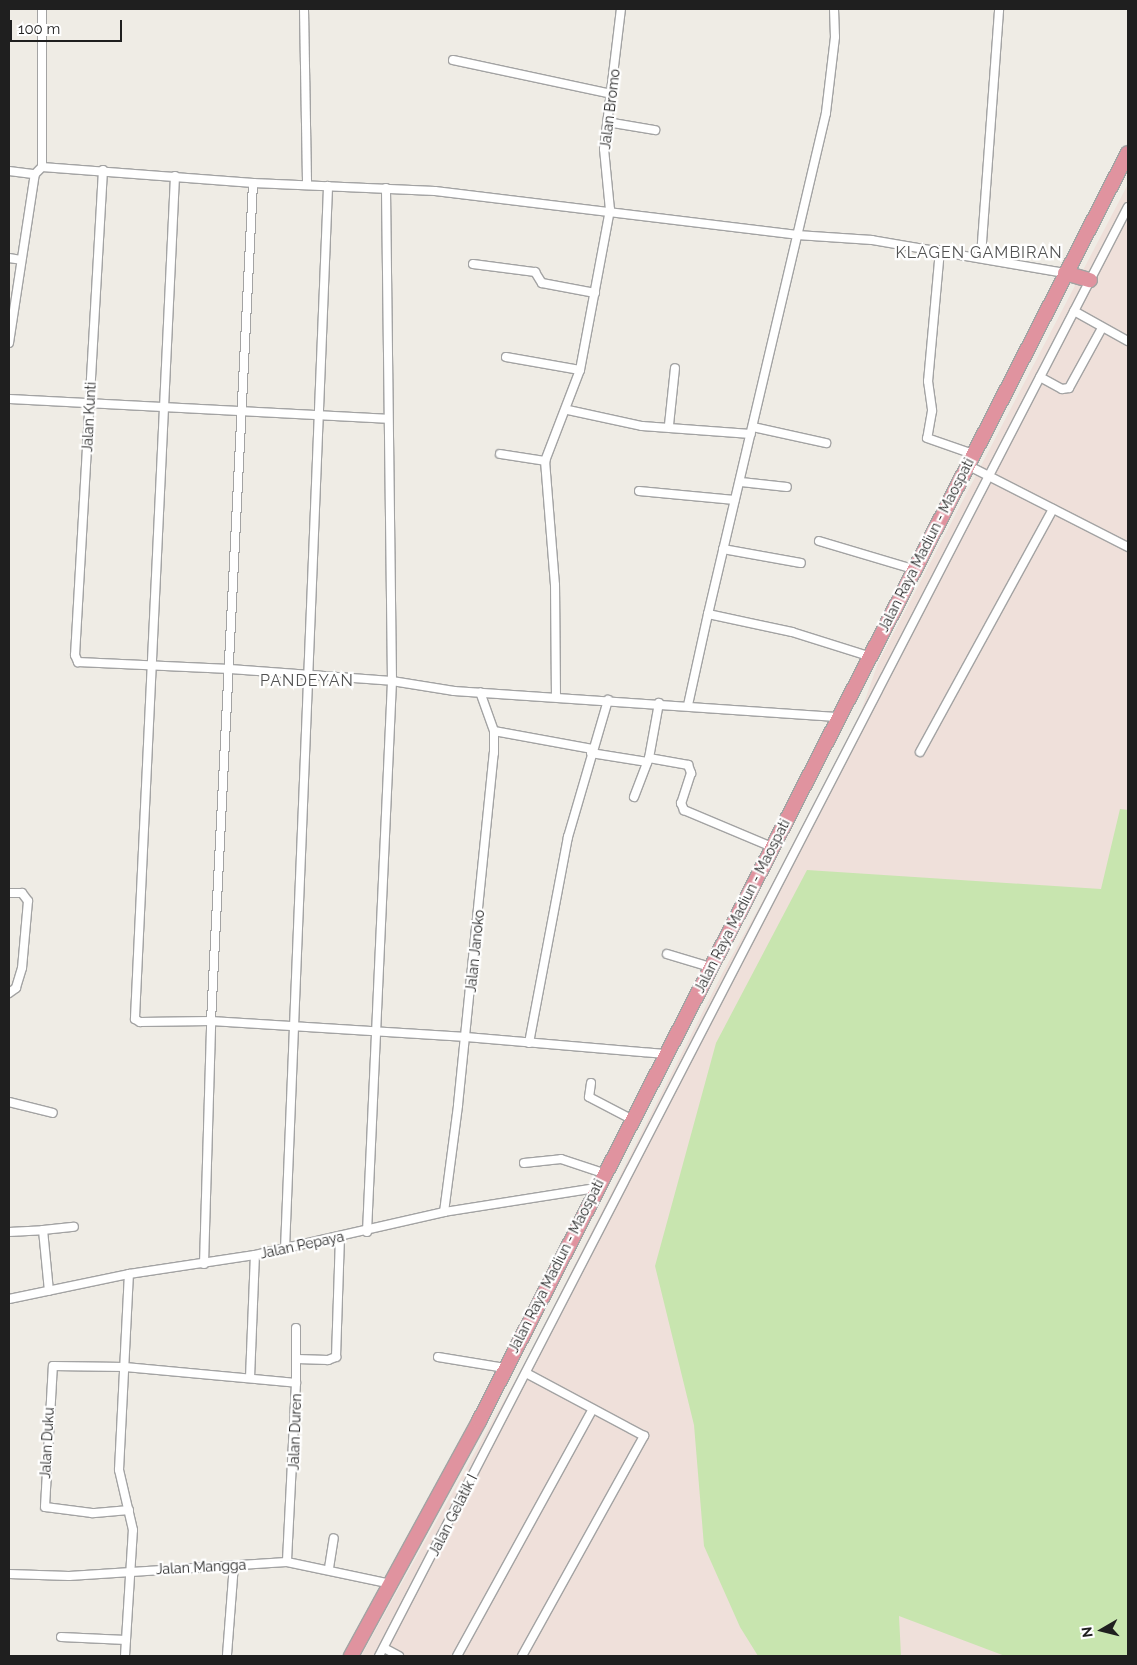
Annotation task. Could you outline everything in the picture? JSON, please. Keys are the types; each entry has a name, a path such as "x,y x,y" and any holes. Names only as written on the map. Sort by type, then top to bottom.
{"highway":[{"name":"Jalan Raya Madiun - Maospati","path":"351,1656 505,1368 595,1188 840,717 868,656 1065,273 1128,155"},
{"path":"1065,273 1090,280"}],"street":[{"path":"9,343 35,174 42,167 42,9"},
{"path":"304,9 307,185"},
{"name":"Jalan Bromo","path":"545,461 553,437 568,410 580,370 610,210 605,170 607,122 612,94 621,9"},
{"path":"688,704 826,113 835,37 834,9"},
{"path":"981,256 999,9"},
{"path":"453,60 612,94"},
{"path":"607,122 655,130"},
{"path":"42,167 103,170 253,183 386,188 610,210 797,235 872,240 981,256 1065,273"},
{"name":"Jalan Kunti","path":"103,170 75,655 78,662 153,664"},
{"path":"9,172 35,174"},
{"path":"174,176 153,664 135,1018 146,1022 211,1021 466,1037 665,1054"},
{"path":"204,1264 211,1021 253,183"},
{"path":"285,1249 292,1026 328,186"},
{"path":"367,1232 392,681 387,419 386,188"},
{"name":"Jalan Gelatik I","path":"379,1656 1128,207"},
{"path":"940,250 928,381 932,411 927,438 970,460 990,477 1128,547"},
{"path":"9,258 21,260"},
{"path":"473,264 535,272 542,283 595,293"},
{"path":"1074,311 1128,341"},
{"path":"1040,377 1062,389 1069,388 1102,328"},
{"path":"506,357 580,370"},
{"path":"669,425 674,368"},
{"path":"9,399 163,409 387,419"},
{"path":"568,410 613,422 752,430 826,443"},
{"path":"500,454 545,461 555,585 556,697"},
{"path":"741,482 788,487"},
{"path":"639,491 735,500"},
{"path":"920,752 1053,509"},
{"path":"819,542 913,569"},
{"path":"723,549 801,563"},
{"path":"708,614 792,632 868,656"},
{"path":"153,664 392,681 480,692 688,704 840,717"},
{"name":"Jalan Janoko","path":"444,1212 466,1037 494,749 494,731 480,692"},
{"path":"529,1043 568,837 608,700"},
{"path":"634,797 648,760 659,703"},
{"path":"494,731 592,751 688,765 691,774 681,803 684,810 772,847"},
{"path":"9,893 22,893 28,901 22,968 16,988 9,993"},
{"path":"667,954 710,967"},
{"path":"591,1083 589,1098 631,1119"},
{"path":"9,1102 53,1113"},
{"path":"524,1163 568,1160 603,1173"},
{"name":"Jalan Pepaya","path":"9,1299 129,1274 204,1264 285,1249 367,1232 444,1212 595,1188"},
{"path":"9,1232 74,1227"},
{"path":"42,1230 48,1291"},
{"path":"297,1358 328,1360 336,1357 340,1237"},
{"path":"250,1378 255,1255"},
{"path":"125,1656 133,1530 119,1477 129,1274"},
{"path":"296,1328 296,1383"},
{"path":"438,1358 505,1368"},
{"name":"Jalan Duku","path":"125,1367 53,1366 44,1502 48,1510 129,1510"},
{"name":"Jalan Duren","path":"125,1367 296,1383 287,1562"},
{"path":"522,1656 644,1436 526,1374"},
{"path":"457,1656 593,1409"},
{"path":"329,1568 334,1538"},
{"name":"Jalan Mangga","path":"9,1574 70,1576 130,1570 287,1562 329,1568 391,1584"},
{"path":"227,1655 234,1565"},
{"path":"61,1636 126,1640"},
{"path":"384,1648 399,1656"}],"shaded area":[{"path":"1128,184 1128,1656 361,1656 525,1363 723,972 848,748 878,663"}],"green space":[{"path":"1120,809 1128,810 1128,1656 1005,1656 899,1616 901,1656 758,1656 740,1627 704,1546 694,1425 655,1266 716,1043 807,870 1101,889"}],"district":[{"name":"KLAGEN GAMBIRAN","path":"979,253"},
{"name":"PANDEYAN","path":"307,681"}]}
